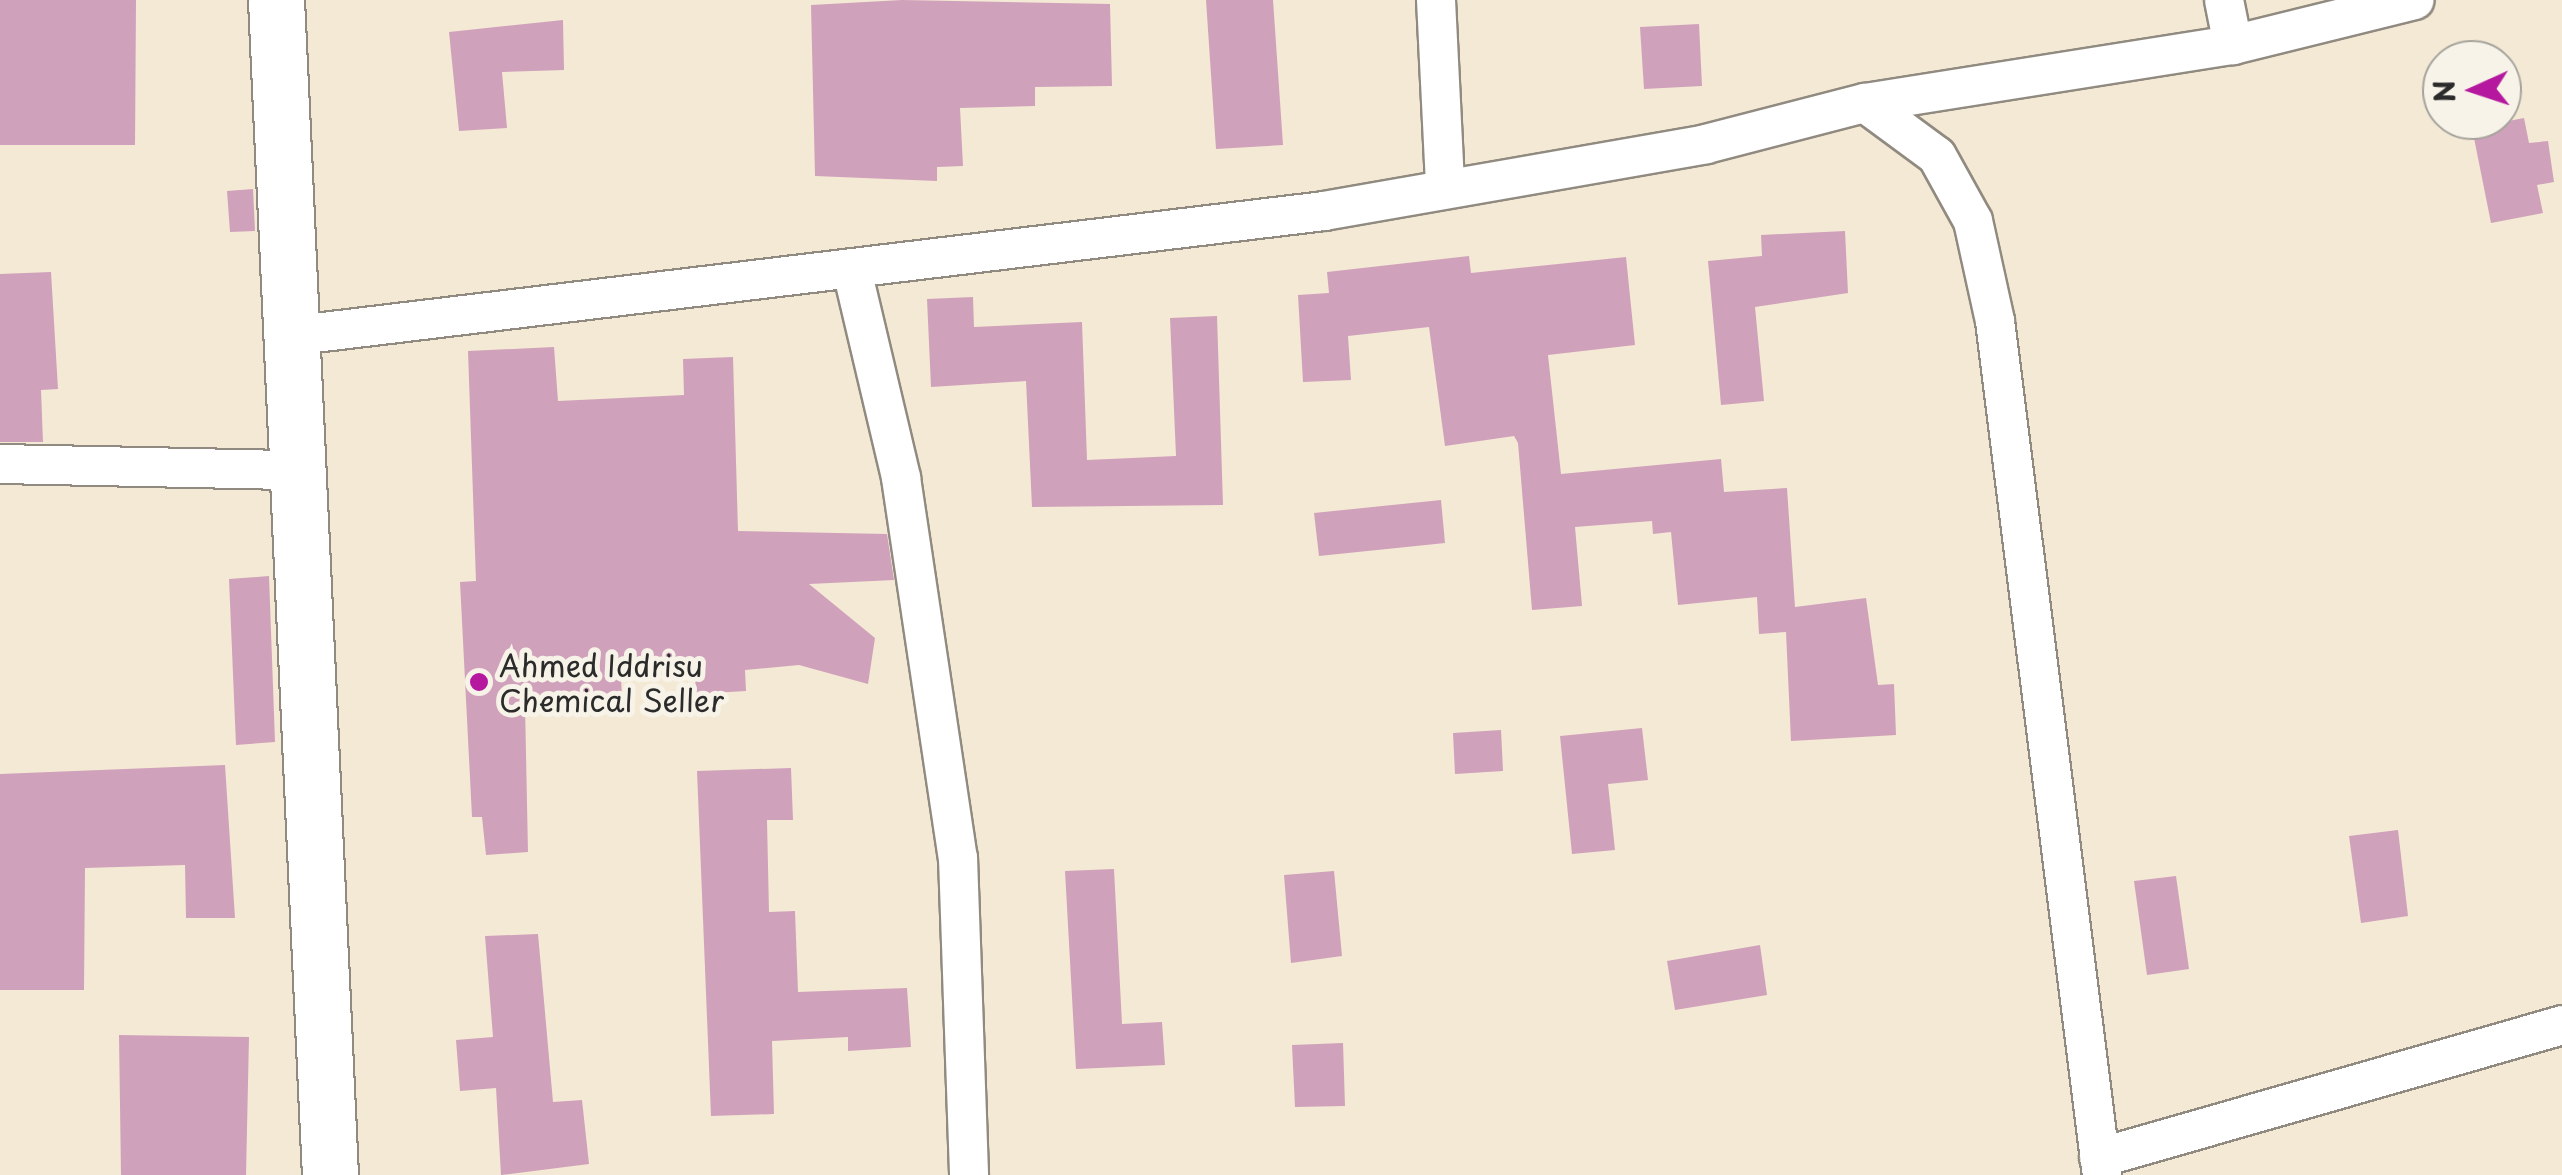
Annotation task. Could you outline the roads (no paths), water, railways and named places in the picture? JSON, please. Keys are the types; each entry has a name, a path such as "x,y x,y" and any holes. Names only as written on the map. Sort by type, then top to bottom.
{"main road":[{"path":"276,0 330,1175"}],"street":[{"path":"1436,0 1445,183"},
{"path":"2224,0 2233,45"},
{"path":"290,336 1324,211 1445,183 1706,144 1865,102 2233,45 2415,0"},
{"path":"1865,102 1937,156 1977,238 1996,321 2101,1166 2562,1025"},
{"path":"852,270 901,478 958,858 969,1175"},
{"path":"0,464 298,470"}],"place":[{"name":"Ahmed Iddrisu Chemical Seller","path":"479,682"}]}
